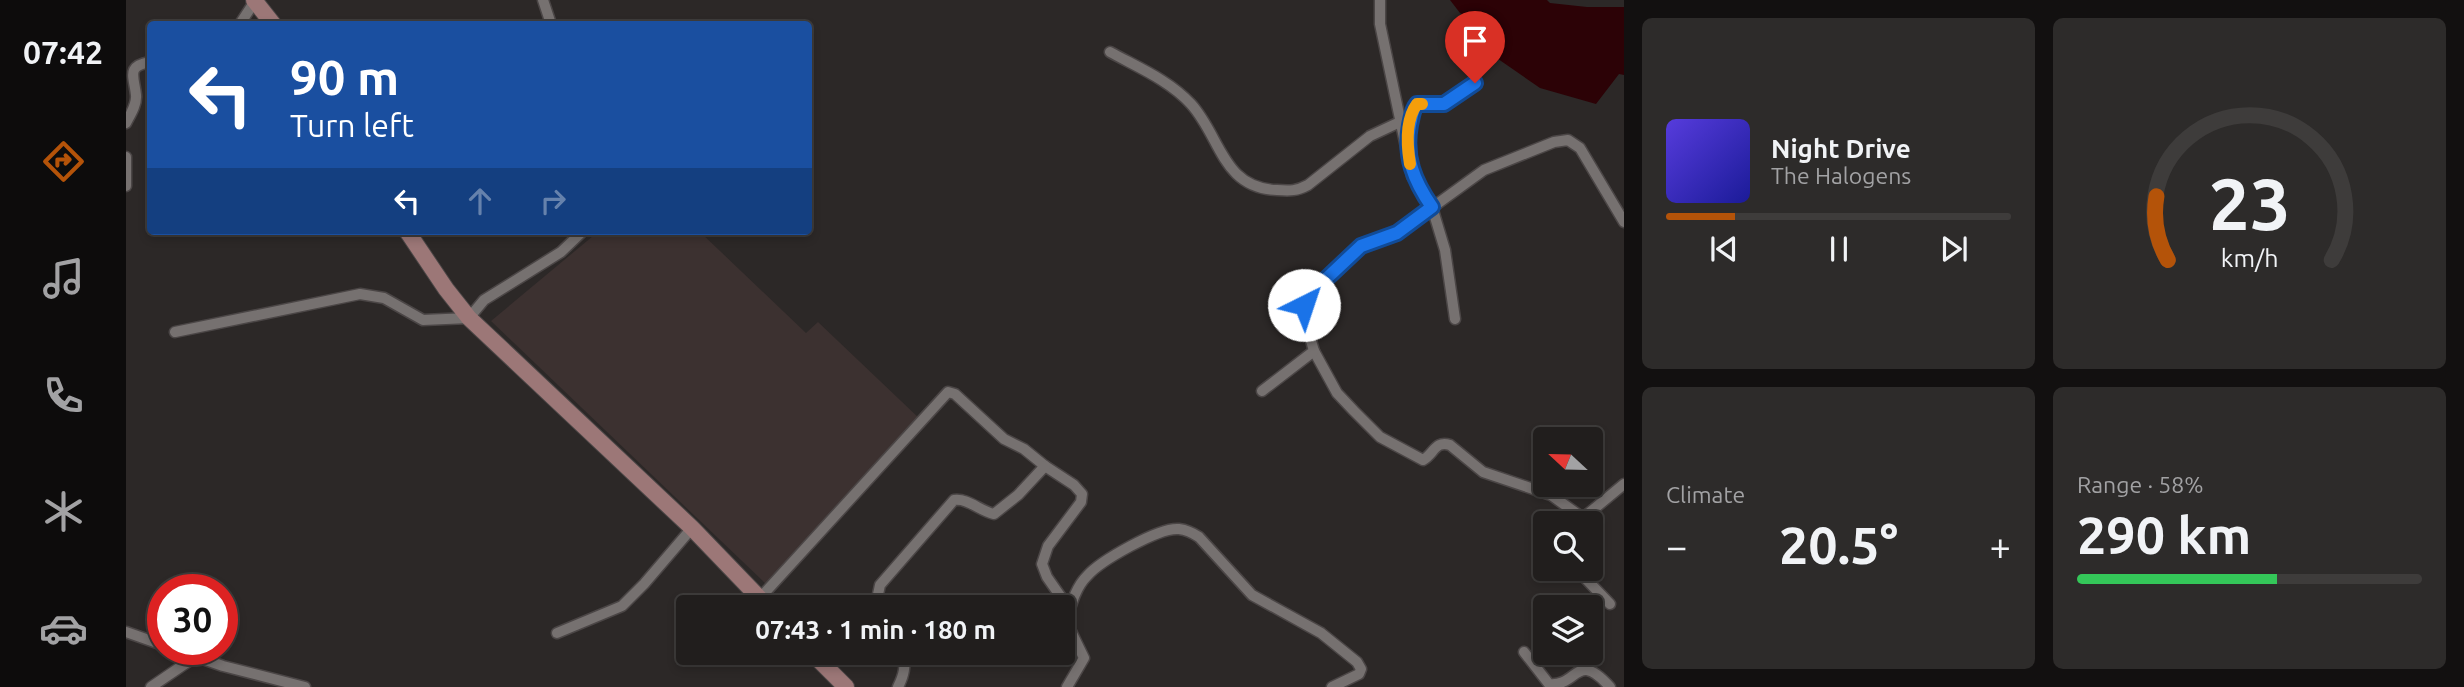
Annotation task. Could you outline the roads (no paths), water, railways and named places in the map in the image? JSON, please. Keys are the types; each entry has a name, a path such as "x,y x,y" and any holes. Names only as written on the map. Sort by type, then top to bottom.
{"street":[{"path":"242,21 254,0 271,21"},
{"path":"543,0 550,21"},
{"path":"1380,0 1380,24 1412,176 1432,207 1445,250 1455,319"},
{"path":"1110,52 1166,82 1192,105 1236,175 1248,184 1265,190 1296,191 1370,136 1402,121"},
{"path":"126,123 136,98 131,79 132,71 139,64 147,63"},
{"path":"1406,144 1412,112 1417,104 1444,104 1475,83"},
{"path":"1570,511 1551,495 1483,472 1450,445 1437,445 1423,460 1380,437 1337,393 1314,351 1304,316 1304,305 1361,246 1397,233 1484,170 1554,142 1568,140 1580,148 1624,222"},
{"path":"126,157 126,186"},
{"path":"410,235 469,318 692,528 756,595"},
{"path":"176,332 360,294 384,298 423,320 469,318 484,300 561,252 579,235"},
{"path":"1262,391 1314,351"},
{"path":"771,595 948,392 955,394 1003,439 1024,449 1074,485 1082,494 1081,502 1048,546 1042,564 1060,595"},
{"path":"878,595 880,585 954,500 962,499 994,514 1018,495 1045,466"},
{"path":"1593,511 1624,484"},
{"path":"557,633 622,606 692,528"},
{"path":"1075,598 1088,575 1137,542 1177,528 1190,532 1199,537 1252,595 1321,633 1357,662 1361,669 1355,677 1332,687"},
{"path":"1588,581 1610,604"},
{"path":"126,632 147,639"},
{"path":"1067,687 1084,658 1075,642"},
{"path":"1524,652 1549,684 1557,686 1589,670 1596,672 1610,687"},
{"path":"151,687 183,665"},
{"path":"224,665 305,687"},
{"path":"823,665 846,687"},
{"path":"898,687 905,665"}]}
